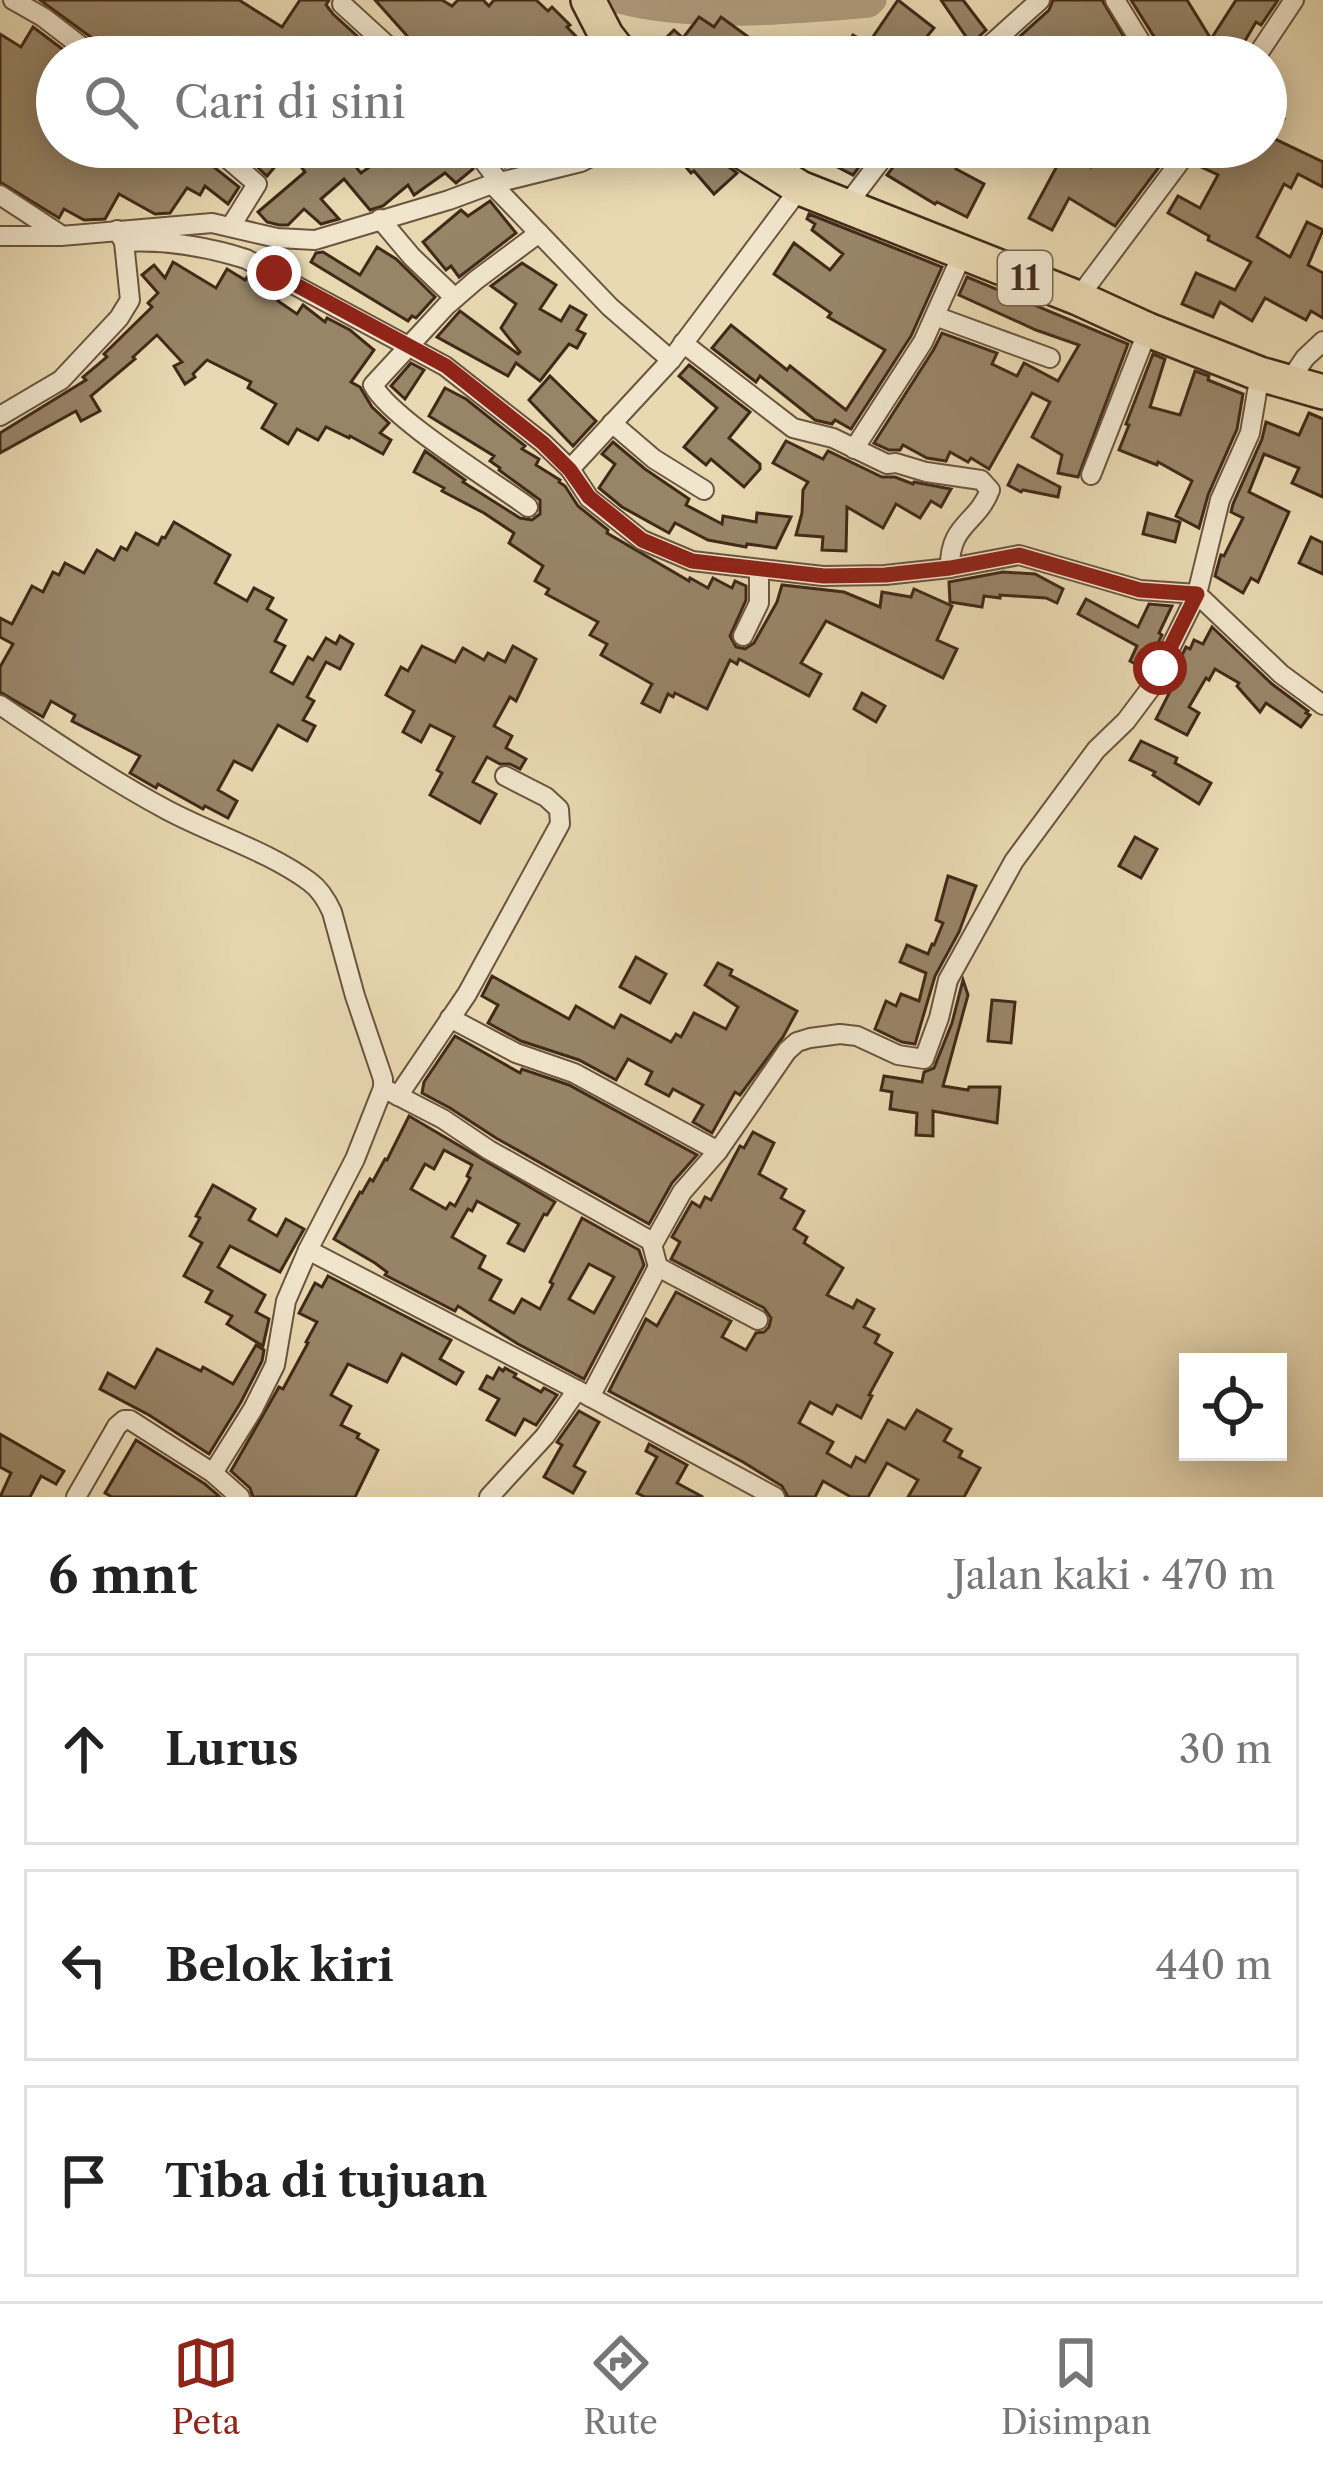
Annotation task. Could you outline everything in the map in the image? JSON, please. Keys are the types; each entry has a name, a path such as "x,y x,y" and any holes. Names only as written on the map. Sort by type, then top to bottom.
{"highway":[{"path":"589,0 609,36"},
{"name":"11","path":"768,168 800,188 1148,330 1323,392"}],"street":[{"path":"13,0 68,36"},
{"path":"1000,36 1040,0"},
{"path":"1115,0 1137,36"},
{"path":"1270,36 1294,0"},
{"path":"342,4 377,36"},
{"path":"231,226 256,184 238,168"},
{"path":"486,168 610,308 793,428 833,438 887,464 987,484 986,500 952,541 950,568"},
{"path":"0,236 120,236 212,223 277,238 315,240 555,168"},
{"path":"846,206 875,168"},
{"path":"1078,298 1175,168"},
{"path":"570,470 677,351 800,188"},
{"path":"0,195 62,236"},
{"path":"380,219 455,298"},
{"path":"178,225 193,248"},
{"path":"528,507 407,420 375,391 374,382 455,298 539,233"},
{"path":"120,236 223,251 246,259 411,346 496,404 570,470 589,497 642,540 692,561 759,571 865,576 1019,555 1140,590 1197,594 1281,674 1323,705"},
{"path":"0,416 62,380 128,304 120,236"},
{"path":"854,449 922,342 965,255"},
{"path":"935,316 1050,358"},
{"path":"1091,475 1148,330"},
{"path":"758,1320 655,1264 653,1244 682,1192 718,1151 797,1042 840,1034 857,1036 898,1055 924,1058 948,980 1014,861 1096,750 1150,689 1197,594 1220,500 1274,378 1323,341"},
{"path":"612,423 654,460 704,490"},
{"path":"743,636 759,603 759,571"},
{"path":"0,705 70,754 170,812 312,884 332,913 355,996 391,1092 653,1244"},
{"path":"213,1473 275,1365 286,1301 355,1159 391,1092 466,994 560,824 559,809 546,797 505,776"},
{"path":"450,1018 516,1053 574,1073 718,1151"},
{"path":"308,1250 775,1497"},
{"path":"489,1497 583,1393 658,1267"},
{"path":"79,1496 117,1426 130,1420 213,1473 240,1497"}],"building":[{"path":"40,0 239,0 282,27 300,0 329,0 326,5 333,14 357,36 89,36"},
{"path":"375,0 442,0 452,6 458,0 483,0 489,6 494,0 536,0 548,11 552,7 576,36 407,36"},
{"path":"898,0 934,28 927,36 873,36"},
{"path":"941,0 963,0 986,30 980,36 966,36"},
{"path":"1053,0 1102,0 1123,36 1020,36 1049,10"},
{"path":"1131,0 1187,0 1209,36 1154,36"},
{"path":"1236,0 1278,0 1261,25 1256,22 1248,36 1213,36"},
{"path":"699,17 714,27 721,17 747,36 685,36"},
{"path":"33,27 45,36 36,36 36,168 215,168 239,187 228,204 205,186 200,195 187,188 170,213 155,214 119,194 105,219 84,220 64,209 59,218 0,182 0,34 21,47"},
{"path":"1287,145 1323,162 1323,187 1298,174 1291,188 1284,184 1257,237 1290,257 1307,222 1323,230 1308,265 1323,273 1323,318 1311,311 1306,320 1265,298 1252,321 1220,302 1213,317 1182,304 1196,273 1235,290 1251,262 1168,213 1178,196 1200,208 1218,175 1203,168 1287,168"},
{"path":"302,168 357,168 361,173 368,168 473,169 456,183 445,173 414,195 408,185 383,206 370,210 344,179 321,199 339,219 321,224 304,209 288,225 267,222 258,212 305,172"},
{"path":"687,168 730,168 737,173 714,194"},
{"path":"892,168 957,168 984,184 967,217 887,175"},
{"path":"1056,168 1158,168 1115,226 1069,198 1052,230 1029,218"},
{"path":"490,201 516,233 459,277 451,266 446,270 423,242 461,210 468,216"},
{"path":"809,214 942,267 911,336 851,429 835,420 832,424 815,420 760,376 756,382 712,348 731,325 846,410 885,350 828,317 831,313 774,274 794,243 830,270 843,254 812,230 815,224 807,219"},
{"path":"377,247 435,297 416,318 408,321 311,262 316,253 323,252 360,275"},
{"path":"173,262 216,288 227,269 245,280 248,276 282,294 278,301 297,314 303,305 325,322 327,318 350,330 374,350 351,382 389,423 380,433 391,440 383,454 326,427 318,440 297,429 288,444 262,428 276,404 248,388 251,382 207,360 185,384 174,366 182,362 157,335 91,396 100,411 81,421 76,411 0,453 0,433 86,380 83,377 107,357 104,354 152,307 148,303 158,293 142,275 154,265 165,278"},
{"path":"522,263 556,285 540,309 561,321 570,306 586,315 577,330 585,334 577,348 569,344 540,381 516,363 508,376 437,337 460,311 518,354 501,328 516,304 491,286"},
{"path":"967,277 1128,344 1078,477 1058,473 1062,455 1032,437 1050,402 1032,393 989,469 950,452 946,461 927,458 903,445 900,450 889,450 874,443 942,333 997,353 992,364 1017,376 1024,363 1058,381 1079,345 959,295"},
{"path":"1153,354 1165,359 1150,407 1180,415 1195,371 1243,394 1237,429 1199,528 1176,516 1192,481 1158,462 1119,450"},
{"path":"411,363 424,370 405,399 391,386"},
{"path":"689,365 750,412 729,438 760,464 744,487 711,459 706,465 684,447 717,408 679,376"},
{"path":"550,376 596,421 573,446 529,400"},
{"path":"445,388 525,446 522,449 539,459 536,465 560,480 578,506 607,533 689,581 708,588 713,578 732,588 735,581 746,586 746,600 730,636 736,647 745,649 754,643 782,585 844,592 880,607 882,592 911,597 914,589 952,606 937,640 957,649 943,678 826,621 801,663 821,674 809,696 739,659 737,664 730,660 707,709 675,693 673,697 668,694 660,712 642,703 652,684 601,655 607,644 590,635 598,622 546,594 549,589 535,581 543,566 509,543 514,533 414,472 425,451 520,518 532,520 540,514 540,500 499,470 490,461 494,456 429,416"},
{"path":"1309,413 1323,419 1323,497 1292,483 1299,468 1264,454 1249,492 1289,512 1258,582 1251,578 1243,593 1215,576 1221,555 1243,518 1231,512 1233,504 1266,422 1299,435"},
{"path":"786,441 823,459 828,451 882,477 951,489 941,507 931,501 920,518 896,504 883,528 847,507 846,551 822,550 823,537 796,535 808,482 773,463"},
{"path":"613,442 689,499 686,505 722,524 723,516 756,522 757,513 791,517 776,548 708,540 675,523 669,533 622,507 599,488 615,464 602,454"},
{"path":"1018,465 1060,487 1058,497 1021,492 1008,485"},
{"path":"1148,513 1180,522 1175,542 1143,534"},
{"path":"174,522 230,555 215,583 247,601 254,588 273,598 267,609 286,620 275,641 285,646 271,672 293,684 326,638 336,644 340,636 353,644 340,669 326,662 307,697 314,701 303,720 315,726 307,741 278,725 252,770 234,761 218,790 237,801 228,818 130,773 140,756 72,721 75,715 51,701 43,717 0,692 0,667 13,644 0,637 0,618 12,624 32,586 43,592 53,572 59,575 65,563 84,573 97,550 114,560 121,547 127,550 136,533 158,545"},
{"path":"1311,537 1323,543 1323,574 1299,563"},
{"path":"1003,572 1035,574 1063,589 1057,603 1000,595 984,596 982,607 950,602 949,582"},
{"path":"1086,599 1138,627 1149,604 1172,606 1145,669 1130,661 1137,646 1078,614"},
{"path":"1212,627 1308,711 1301,727 1266,703 1260,712 1239,683 1215,669 1189,707 1199,713 1187,735 1156,719 1183,666 1178,663 1186,647 1190,649 1194,640 1203,644"},
{"path":"422,646 455,662 463,648 484,660 488,653 505,662 513,646 536,659 516,701 510,697 494,726 512,736 506,748 526,759 520,769 487,757 473,782 496,794 480,823 430,795 454,737 430,725 421,742 403,732 414,711 386,695 401,667 408,671"},
{"path":"862,693 885,706 876,722 854,709"},
{"path":"1141,741 1177,758 1175,763 1211,783 1199,804 1130,760"},
{"path":"1135,837 1157,849 1141,878 1119,866"},
{"path":"948,876 976,886 935,976 915,1044 902,1042 875,1029 886,1001 896,1006 901,994 919,1001 926,973 900,962 907,945 928,954 934,945 943,923 936,920"},
{"path":"636,957 666,974 650,1003 620,987"},
{"path":"718,963 732,970 730,975 797,1011 740,1095 735,1092 712,1133 693,1122 703,1105 673,1089 669,1096 646,1084 652,1072 628,1059 616,1080 579,1060 521,1041 488,1023 498,1005 482,996 492,976 569,1019 576,1006 614,1028 621,1015 671,1042 676,1034 681,1037 694,1013 726,1029 738,1007 705,985"},
{"path":"963,980 968,995 943,1086 1000,1087 997,1123 933,1111 933,1136 916,1135 917,1113 890,1109 892,1092 881,1090 884,1076 922,1082 924,1072 934,1068"},
{"path":"992,1000 1015,1002 1011,1043 988,1041"},
{"path":"455,1036 520,1073 522,1069 569,1085 697,1155 672,1183 649,1224 422,1093 424,1082"},
{"path":"409,1116 555,1202 524,1251 508,1243 519,1224 477,1201 452,1237 485,1256 479,1268 501,1280 490,1300 514,1313 522,1299 540,1309 582,1218 639,1250 644,1265 584,1379 458,1306 455,1311 385,1275 375,1263 334,1239 360,1192 387,1160","holes":["444,1150 472,1165 455,1206 450,1203 446,1209 411,1189 425,1164 434,1169","589,1264 614,1277 594,1313 569,1299"]},
{"path":"753,1132 774,1143 759,1174 786,1189 781,1198 804,1211 794,1229 807,1237 804,1243 843,1268 827,1295 853,1308 857,1300 874,1309 864,1327 879,1335 875,1343 892,1353 861,1418 837,1405 832,1414 810,1402 799,1423 833,1442 827,1453 851,1467 856,1457 865,1462 888,1420 905,1429 917,1410 951,1429 944,1441 962,1451 959,1457 980,1468 964,1497 908,1497 918,1480 887,1463 868,1497 851,1497 823,1481 815,1497 788,1497 782,1486 743,1462 609,1391 646,1319 657,1326 676,1292 731,1321 722,1337 746,1350 756,1333 769,1327 771,1318 764,1308 671,1259 680,1242 672,1237 692,1202 700,1207 705,1197 711,1200 740,1146 744,1148"},
{"path":"213,1185 255,1209 249,1220 277,1236 286,1219 304,1229 280,1272 230,1246 218,1267 265,1295 256,1312 269,1319 263,1346 227,1324 232,1316 206,1302 212,1291 184,1276 202,1243 190,1236"},
{"path":"328,1276 451,1340 440,1359 463,1372 456,1384 402,1354 387,1382 348,1364 331,1395 351,1406 341,1425 378,1450 355,1497 253,1497 231,1471 308,1343 317,1322 299,1313 315,1283 322,1287"},
{"path":"256,1345 264,1350 262,1361 209,1454 100,1389 108,1373 135,1388 157,1349 233,1384"},
{"path":"499,1368 541,1392 544,1388 557,1395 536,1425 524,1419 515,1435 487,1420 499,1399 480,1389"},
{"path":"579,1411 599,1422 574,1466 585,1472 573,1493 544,1477 562,1445 557,1442"},
{"path":"0,1434 64,1471 56,1484 41,1476 30,1497 0,1497 11,1473 0,1467"},
{"path":"136,1440 220,1497 112,1497 105,1493"},
{"path":"649,1444 687,1465 677,1483 703,1497 637,1493 657,1457 646,1451"}],"waterway":[{"path":"619,0 679,10 743,12 869,4 873,0"}],"route":[{"path":"274,273 446,366 543,443 589,497 642,540 692,561 824,576 950,568 1019,555 1140,590 1197,594 1160,668"}]}
